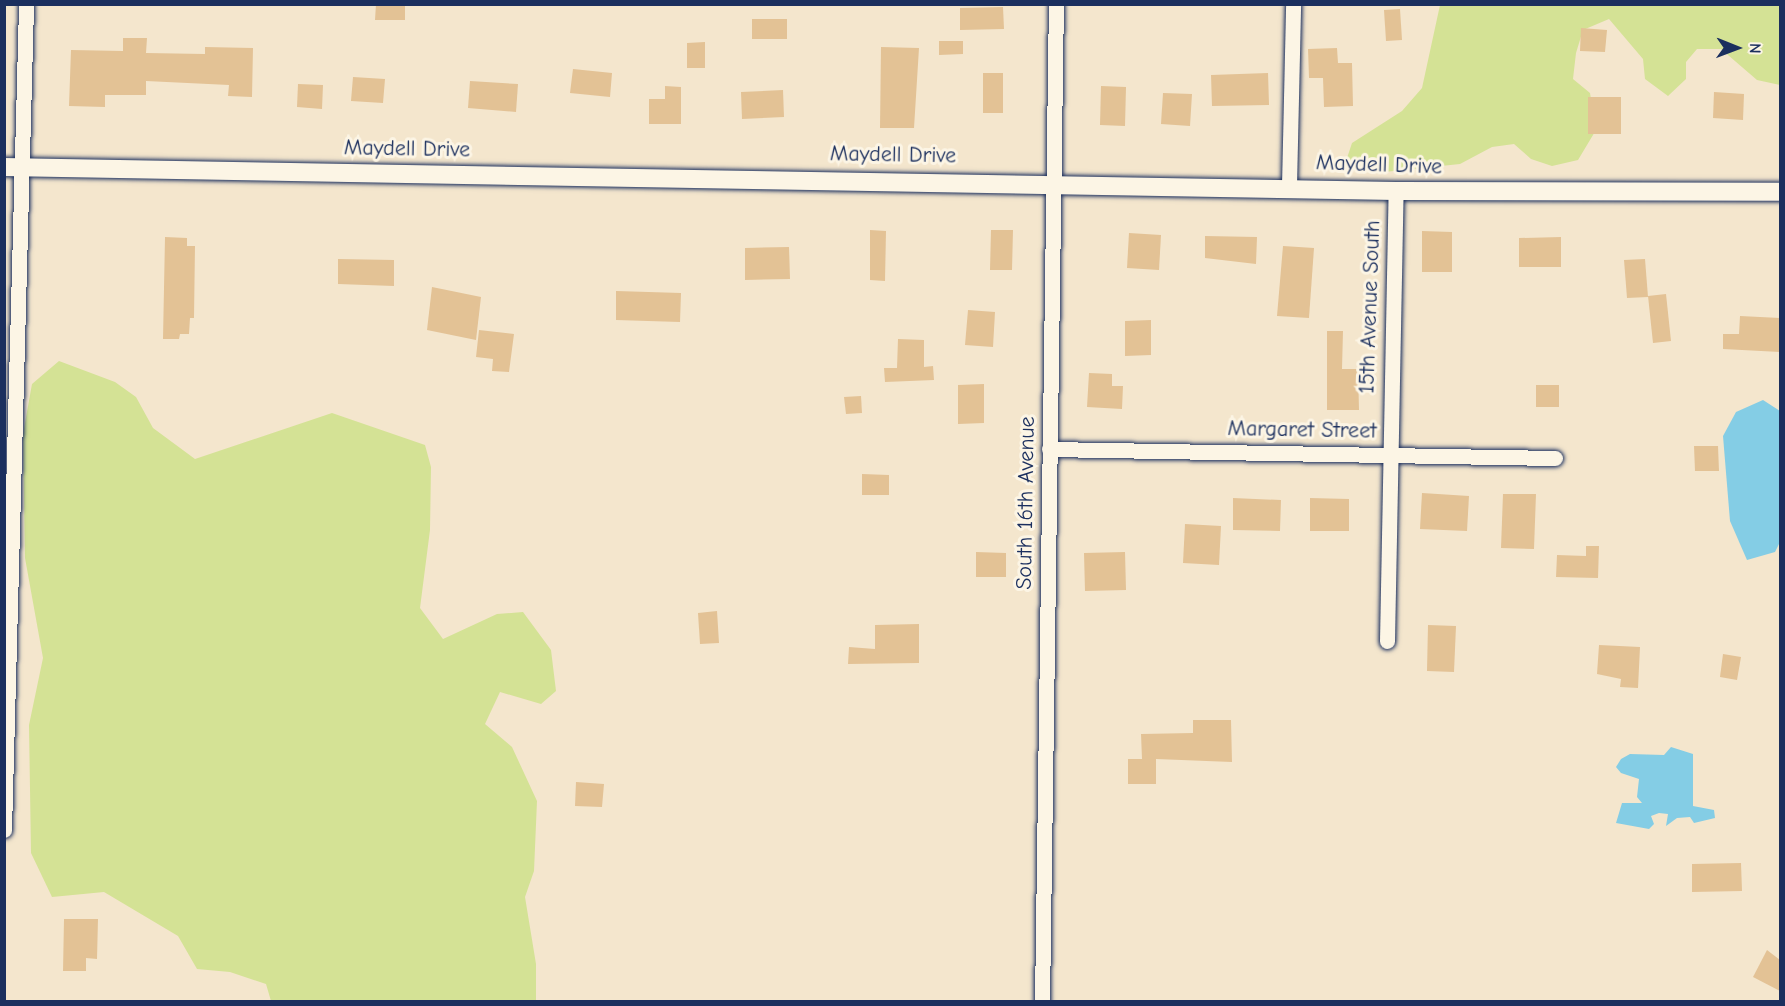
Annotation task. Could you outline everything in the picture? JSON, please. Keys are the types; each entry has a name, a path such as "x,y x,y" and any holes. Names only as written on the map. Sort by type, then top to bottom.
{"street":[{"path":"4,830 24,167 26,4"},
{"name":"South 16th Avenue","path":"1042,1002 1056,4"},
{"path":"1289,186 1293,4"},
{"name":"Maydell Drive","path":"4,167 1289,186 1396,191 1780,192"},
{"name":"15th Avenue South","path":"1387,641 1387,454 1396,191"},
{"name":"Margaret Street","path":"1050,449 1555,458"}],"green space":[{"path":"1440,5 1780,5 1780,85 1757,80 1721,49 1697,49 1686,62 1686,79 1668,96 1645,79 1643,59 1609,19 1583,30 1576,53 1573,79 1590,93 1596,130 1578,160 1552,166 1531,159 1514,144 1492,147 1460,164 1384,172 1360,171 1345,164 1352,143 1402,111 1422,88"},
{"path":"59,361 115,382 136,397 153,428 195,459 332,413 425,445 431,467 430,530 420,608 443,639 497,614 523,612 551,650 556,691 541,704 500,692 485,724 512,747 537,801 534,871 525,897 536,964 536,1001 271,1001 266,984 230,972 197,969 178,936 104,892 52,897 31,853 29,725 43,658 25,558 23,434 32,384"}],"water":[{"path":"1763,400 1780,411 1780,542 1775,552 1747,560 1730,521 1723,436 1736,412"},
{"path":"1671,747 1693,754 1693,806 1714,810 1715,818 1694,823 1690,817 1677,818 1666,826 1668,814 1659,813 1651,816 1654,824 1649,829 1616,823 1622,803 1642,803 1637,797 1639,779 1621,773 1616,767 1621,759 1630,754 1664,755"}],"building":[{"path":"376,4 405,4 405,20 375,20"},
{"path":"1003,7 1004,29 960,30 960,8"},
{"path":"1400,9 1402,40 1386,41 1384,10"},
{"path":"752,19 787,19 787,39 752,39"},
{"path":"1581,28 1607,30 1605,52 1580,51"},
{"path":"123,38 147,38 146,53 205,54 205,47 253,48 252,97 228,96 229,85 146,81 146,95 105,95 105,107 69,106 71,50 123,51"},
{"path":"939,41 963,41 963,54 939,55"},
{"path":"705,42 705,68 687,68 687,43"},
{"path":"881,47 919,48 914,128 880,128"},
{"path":"1337,48 1338,63 1352,63 1353,106 1324,107 1323,78 1309,78 1308,49"},
{"path":"573,69 612,73 610,97 570,93"},
{"path":"983,73 1003,73 1003,113 983,113"},
{"path":"1268,73 1269,105 1212,106 1211,75"},
{"path":"353,77 385,79 383,103 351,101"},
{"path":"470,81 518,84 516,112 468,108"},
{"path":"298,84 323,85 322,109 297,107"},
{"path":"665,86 681,87 681,124 649,124 649,99 665,99"},
{"path":"1101,86 1126,87 1125,126 1100,125"},
{"path":"783,90 784,117 742,119 741,92"},
{"path":"1714,92 1744,94 1743,120 1713,118"},
{"path":"1163,93 1192,94 1190,126 1161,124"},
{"path":"1588,97 1621,97 1621,134 1588,134"},
{"path":"870,230 886,231 885,281 870,280"},
{"path":"991,230 1013,230 1012,270 990,270"},
{"path":"1422,231 1452,232 1452,272 1422,272"},
{"path":"1129,233 1161,235 1159,270 1127,268"},
{"path":"1205,236 1257,237 1256,264 1205,258"},
{"path":"165,237 187,238 187,246 195,246 194,318 190,318 189,334 180,334 179,339 163,339"},
{"path":"1561,237 1561,267 1519,267 1519,238"},
{"path":"1283,246 1314,248 1309,318 1277,316"},
{"path":"789,247 790,279 745,280 745,248"},
{"path":"338,259 394,260 394,286 338,284"},
{"path":"1645,259 1648,297 1627,298 1624,260"},
{"path":"432,287 481,297 476,340 427,330"},
{"path":"616,291 681,293 680,322 616,320"},
{"path":"1666,294 1671,341 1653,343 1648,296"},
{"path":"968,310 995,312 993,347 965,345"},
{"path":"1740,316 1780,318 1780,352 1723,349 1723,334 1739,334"},
{"path":"1151,320 1151,355 1125,356 1125,321"},
{"path":"479,330 514,334 509,372 492,371 493,359 476,357"},
{"path":"1327,331 1343,331 1342,369 1358,369 1359,410 1327,410"},
{"path":"898,339 924,340 924,367 933,366 934,380 885,382 884,368 897,368"},
{"path":"1089,373 1112,374 1112,386 1123,386 1122,409 1087,407"},
{"path":"984,384 984,423 958,424 958,385"},
{"path":"1536,385 1559,385 1559,407 1536,407"},
{"path":"861,396 862,413 846,414 844,397"},
{"path":"1694,446 1718,446 1719,471 1695,471"},
{"path":"862,474 889,475 889,495 862,495"},
{"path":"1422,493 1469,496 1467,531 1420,529"},
{"path":"1503,494 1536,494 1534,549 1501,548"},
{"path":"1233,498 1281,500 1280,531 1233,530"},
{"path":"1310,498 1349,499 1349,531 1310,531"},
{"path":"1185,524 1221,526 1219,565 1183,563"},
{"path":"1586,546 1599,546 1598,578 1556,577 1557,555 1586,556"},
{"path":"976,552 1006,553 1006,577 976,577"},
{"path":"1125,552 1126,590 1085,591 1084,553"},
{"path":"717,611 719,643 700,644 698,613"},
{"path":"919,624 919,663 848,664 849,647 875,649 875,625"},
{"path":"1428,625 1456,626 1454,672 1427,671"},
{"path":"1599,645 1640,647 1638,688 1620,687 1621,679 1597,674"},
{"path":"1723,654 1741,657 1737,680 1720,677"},
{"path":"1193,720 1231,720 1232,762 1156,759 1156,784 1128,784 1128,759 1142,759 1141,734 1193,733"},
{"path":"576,782 604,784 602,807 575,806"},
{"path":"1741,863 1742,891 1692,892 1692,864"},
{"path":"64,919 98,919 97,959 86,958 86,971 63,971"},
{"path":"1767,950 1780,960 1780,991 1753,977"}]}
